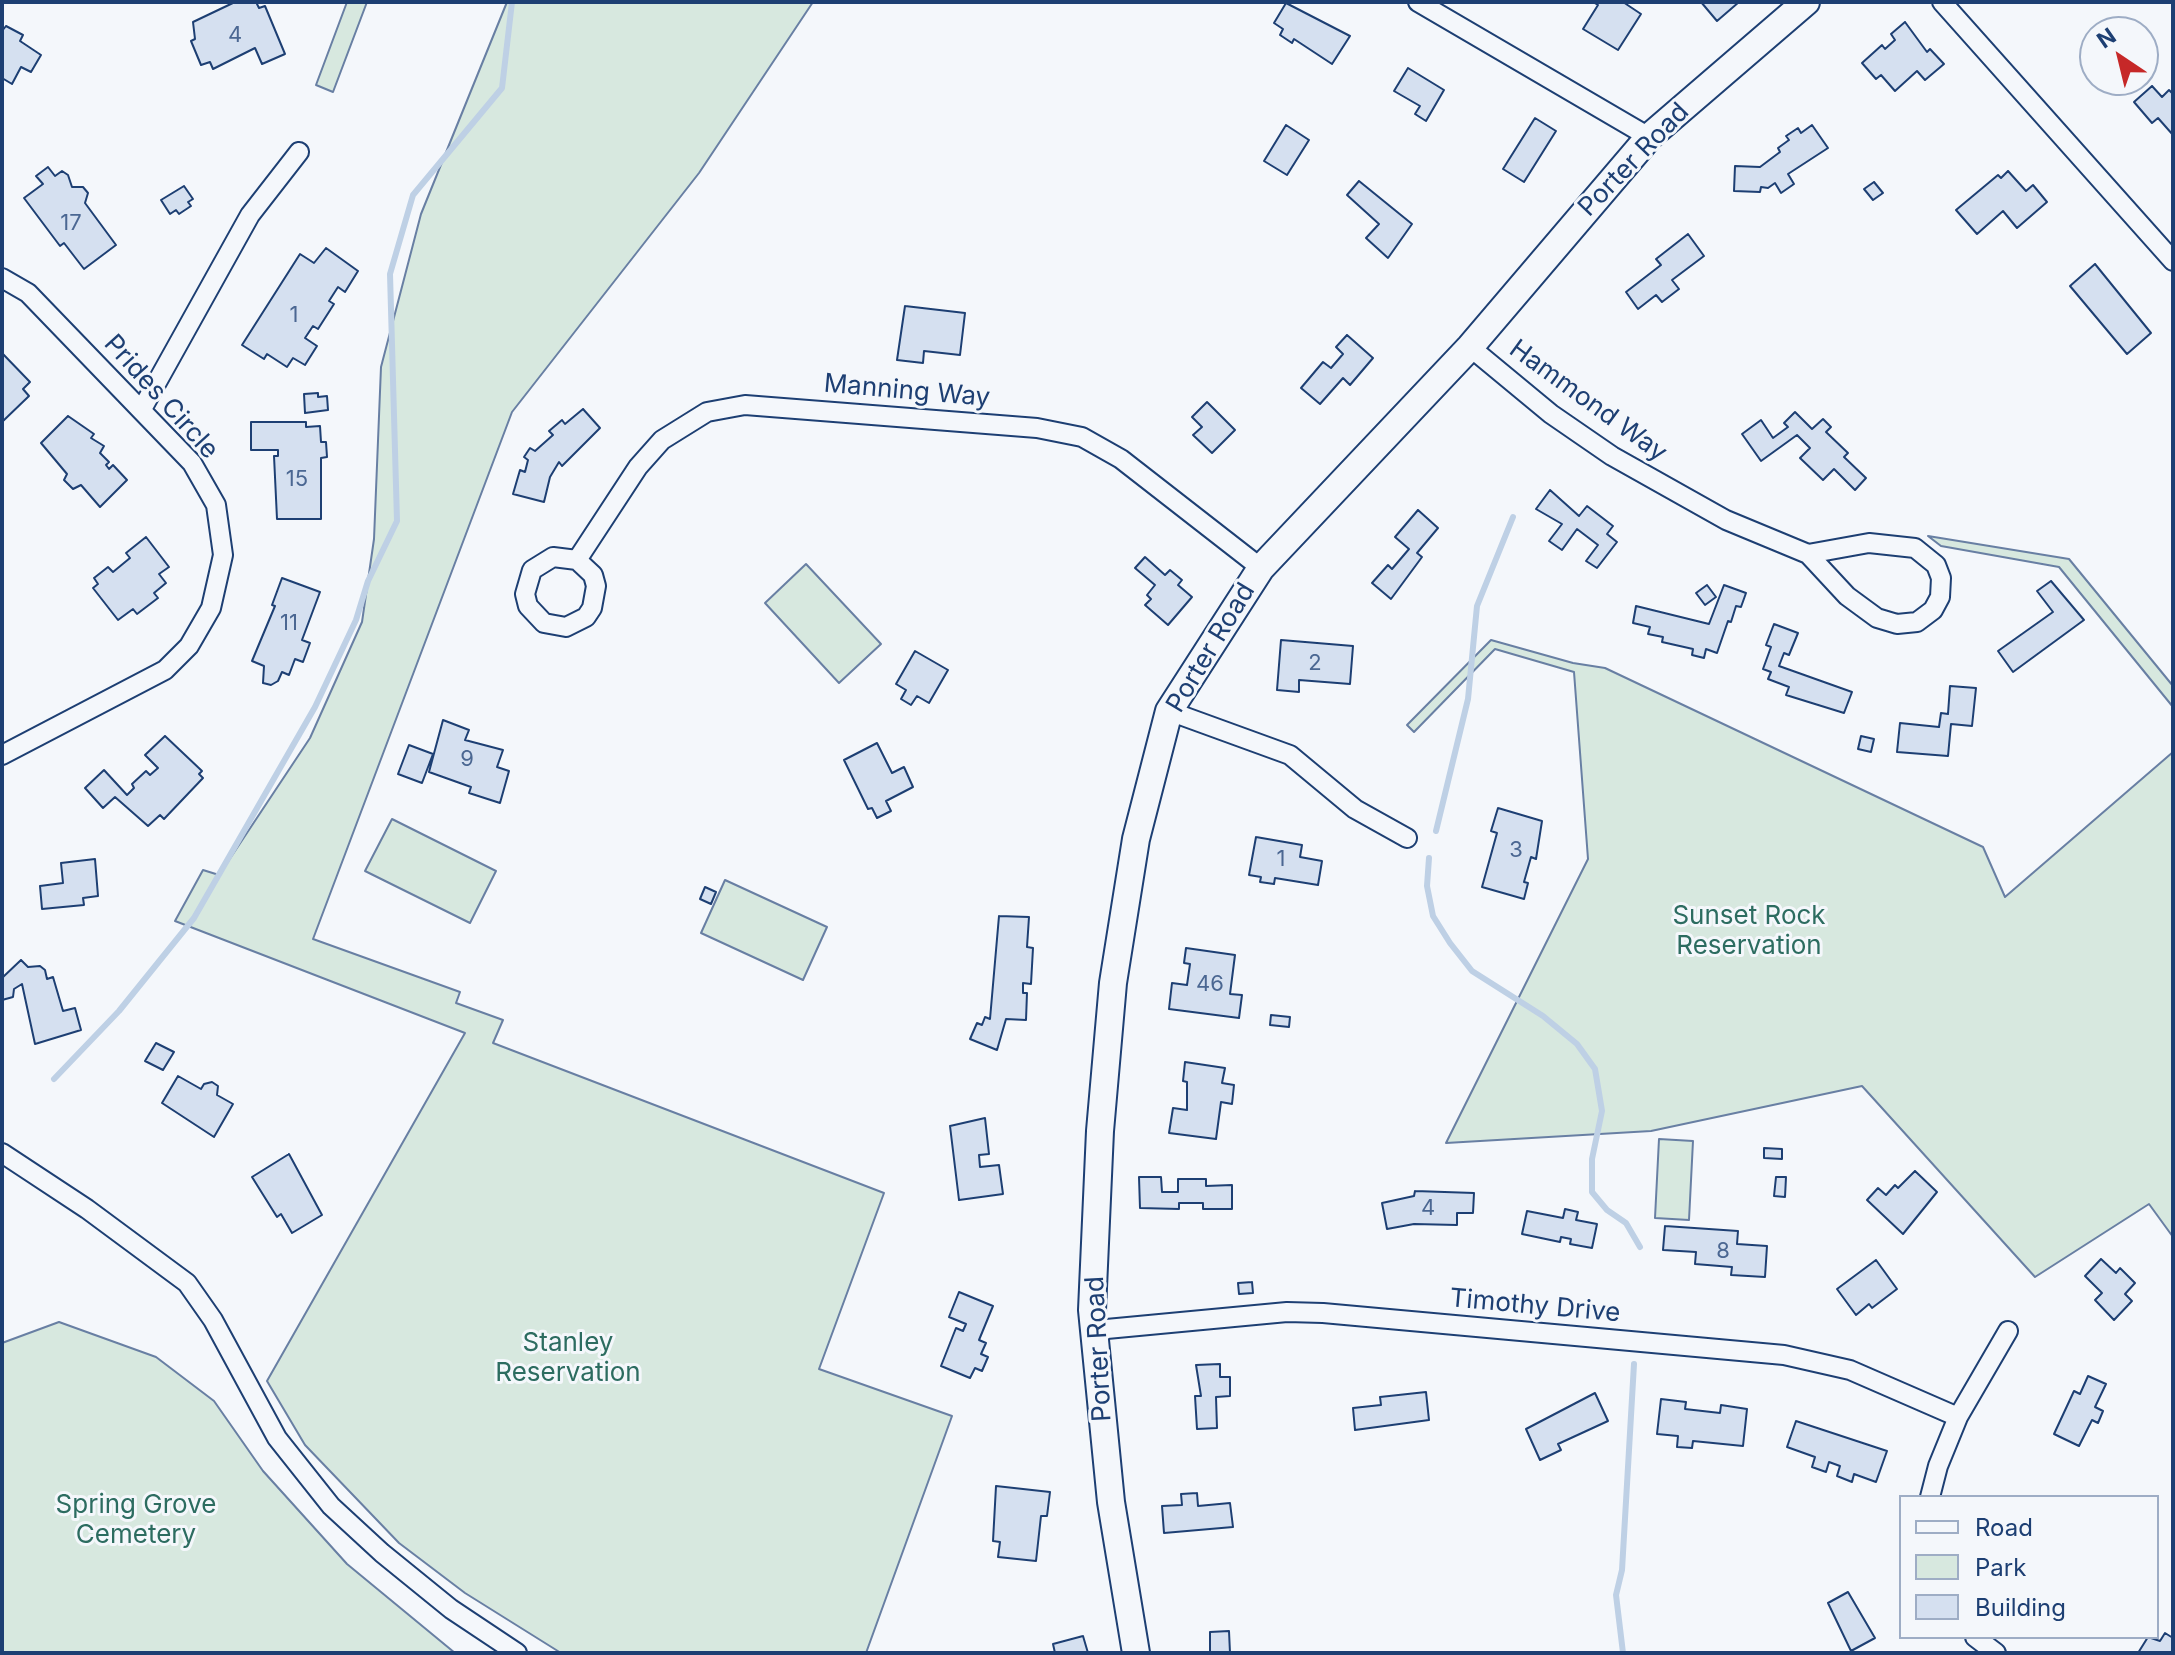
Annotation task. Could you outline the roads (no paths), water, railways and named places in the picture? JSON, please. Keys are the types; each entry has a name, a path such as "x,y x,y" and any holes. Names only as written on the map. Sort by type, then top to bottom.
{"street":[{"path":"1418,2 1649,137"},
{"name":"Porter Road","path":"1136,1653 1111,1502 1092,1310 1100,1131 1113,983 1136,839 1169,711 1261,568 1470,347 1649,137 1806,2"},
{"path":"1942,2 2173,261"},
{"path":"142,409 250,215 299,152"},
{"name":"Prides Circle","path":"2,278 28,293 192,463 216,505 223,555 211,608 189,646 165,670 2,755"},
{"name":"Hammond Way","path":"1470,347 1551,414 1624,464 1726,520 1808,554 1856,604 1890,623 1904,625 1923,619 1940,597 1941,578 1936,565 1915,548 1893,542 1869,543 1808,554"},
{"name":"Manning Way","path":"577,560 638,467 662,440 707,412 745,405 1037,428 1082,437 1121,459 1261,568"},
{"path":"1169,711 1290,755 1355,809 1407,838"},
{"path":"2,1153 87,1209 187,1283 216,1325 277,1438 331,1506 382,1553 451,1609 517,1653"},
{"name":"Timothy Drive","path":"1096,1330 1287,1312 1323,1313 1784,1355 1850,1370 1958,1417"},
{"path":"1931,1495 1938,1466 1958,1417 2008,1331"},
{"path":"1978,1639 1996,1653"}],"waterway":[{"path":"54,1079 119,1011 194,918 315,707 356,620 368,581 397,521 390,274 413,195 502,88 512,2"},
{"path":"1436,831 1468,699 1477,606 1513,517"},
{"path":"1429,858 1427,886 1433,916 1472,971 1543,1016 1577,1044 1595,1069 1602,1111 1592,1159 1592,1192 1607,1210 1626,1223 1640,1247"},
{"path":"1623,1653 1616,1595 1622,1570 1634,1364"}],"park label":[{"name":"Sunset Rock Reservation","path":"1749,931"},
{"name":"Stanley Reservation","path":"568,1358"},
{"name":"Spring Grove Cemetery","path":"136,1520"}]}
